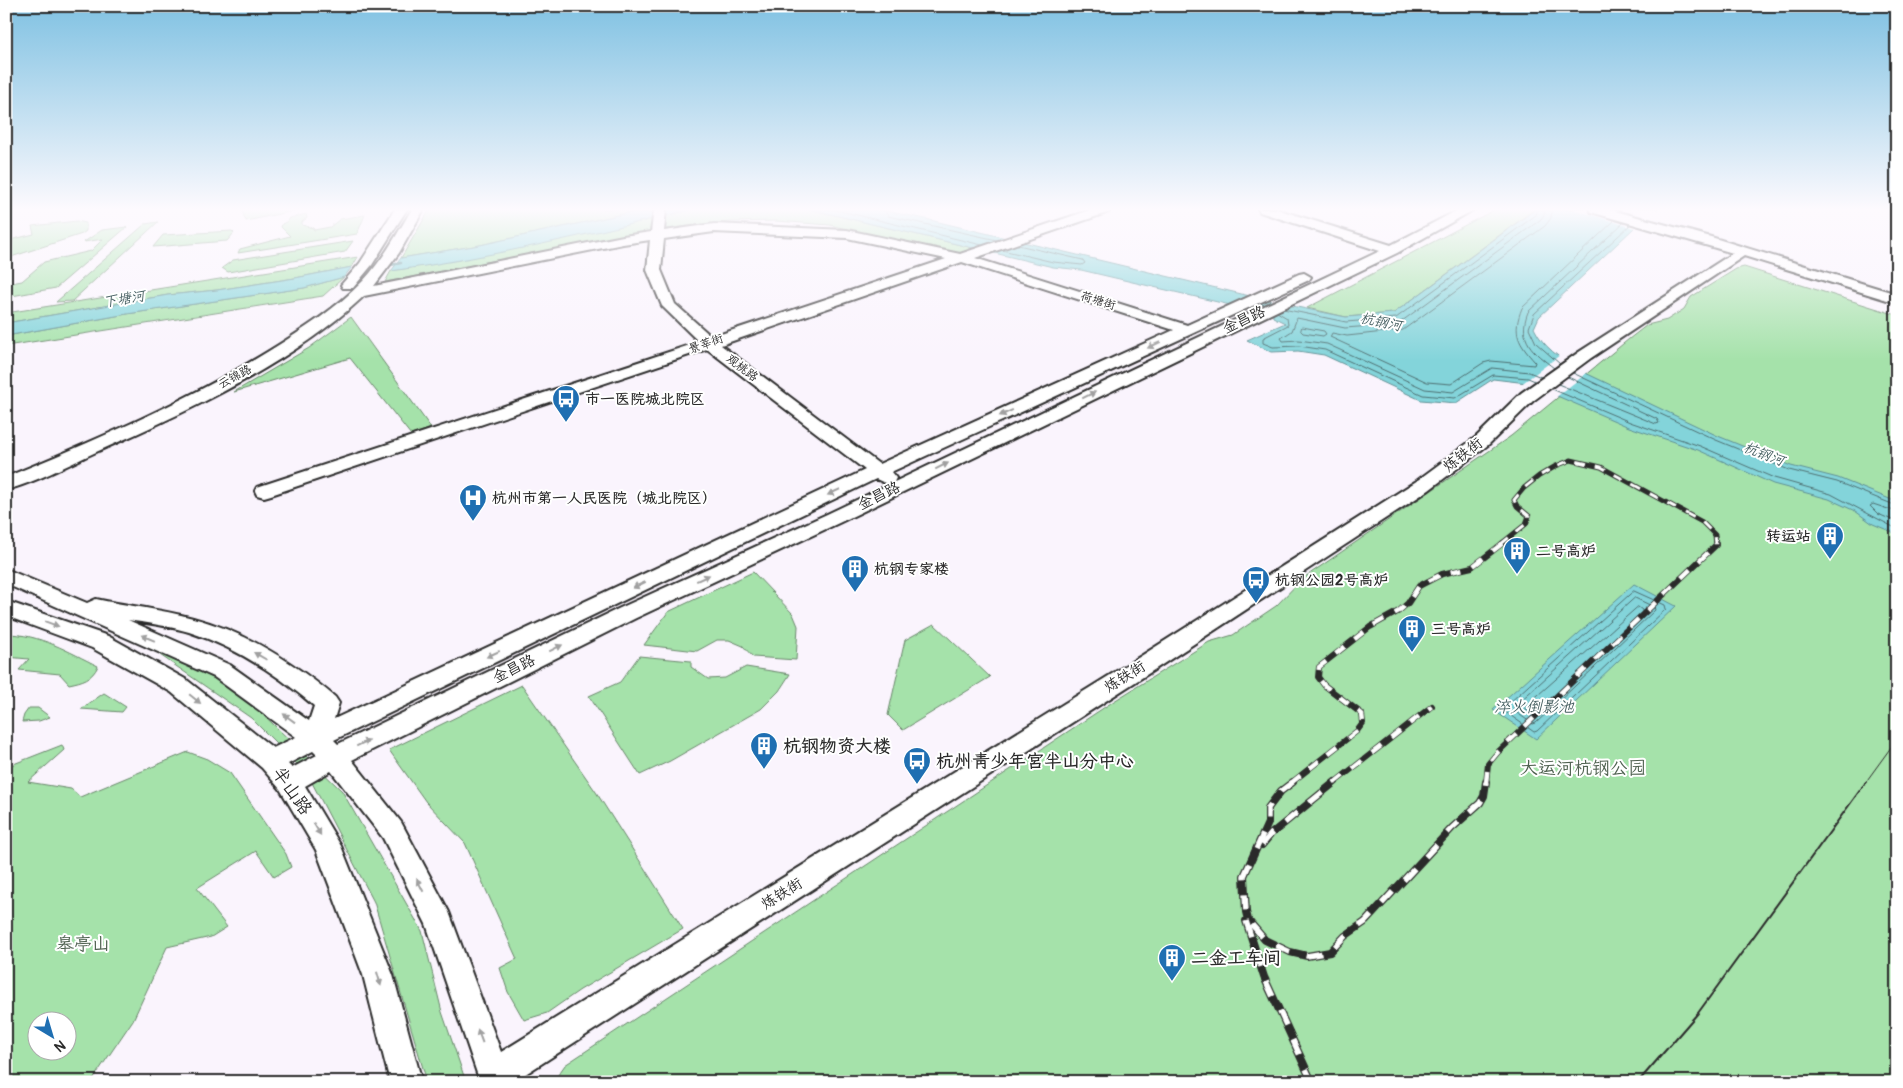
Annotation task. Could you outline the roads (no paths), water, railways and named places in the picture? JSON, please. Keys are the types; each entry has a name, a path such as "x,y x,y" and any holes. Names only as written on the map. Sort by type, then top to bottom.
{"main road":[{"name":"云锦路","path":"6,484 148,422 235,378 314,330 359,293 376,260"},
{"name":"云锦路","path":"6,476 157,411 275,345 318,314 372,268 378,260"},
{"name":"荷塘街","path":"359,293 520,260"},
{"name":"观桃路","path":"655,260 654,270 669,306 709,343 898,487"},
{"name":"景莘街","path":"264,491 957,260"},
{"name":"荷塘街","path":"968,260 1188,330"},
{"name":"金昌路","path":"271,762 316,738 878,471 1341,260"},
{"name":"金昌路","path":"289,782 335,757 628,613 898,487 1371,260"},
{"name":"炼铁街","path":"495,1078 1422,486 1482,440 1528,396 1585,354 1731,260"},
{"path":"1753,260 1897,304"},
{"path":"1770,260 1897,299"},
{"path":"1779,260 1897,295"},
{"path":"1790,260 1897,289"},
{"path":"6,576 174,648 222,672 316,738 335,757 392,830 439,921 495,1078"},
{"path":"53,596 114,610 173,620 214,632 247,648 298,678 327,703 316,738"},
{"name":"半山路","path":"6,608 100,642 179,686 271,762 289,782 328,846 378,975 406,1082"}],"water":[{"path":"400,260 460,260 429,265 391,271"},
{"name":"杭钢河","path":"1023,260 1098,260 1346,317 1394,313 1467,260 1600,260 1539,317 1534,328 1547,346 1577,369 1718,436 1791,466 1838,478 1897,502 1897,534 1873,524 1855,511 1829,499 1773,484 1698,450 1629,427 1527,383 1493,379 1456,403 1421,400 1324,355 1298,351 1271,352 1247,340 1285,323 1273,317 1273,315 1081,270 1053,267"},
{"path":"352,267 344,277 304,288 127,314 6,336 6,323 168,295 217,290"},
{"name":"淬火倒影池","path":"1634,584 1676,606 1536,739 1493,710"}],"waterway":[{"name":"下塘河","path":"386,266 401,263"},
{"name":"下塘河","path":"364,270 379,267"}],"tram line":[{"path":"1865,783 1897,739"},
{"path":"1638,1082 1698,1013 1866,782"}],"railway":[{"path":"1501,544 1526,524 1529,516 1517,506 1514,500 1524,488 1539,476 1571,460 1601,467 1702,522 1715,535 1716,544"},
{"path":"1291,783 1357,731 1363,723 1362,714 1324,685 1318,677 1319,667 1370,627 1399,611 1408,603 1419,586 1442,574 1472,567 1503,543"},
{"path":"1486,783 1488,764 1498,752 1716,544"},
{"path":"1334,783 1432,706"},
{"path":"1293,782 1281,791 1268,808 1268,823 1244,876 1246,912 1248,920 1265,940 1290,952 1307,956 1330,952 1345,936 1365,922 1452,828 1480,803 1484,796 1486,782"},
{"path":"1262,845 1271,834 1335,782"},
{"path":"1246,921 1264,977 1312,1082"}],"place":[{"name":"市一医院城北院区","path":"566,423"},
{"name":"杭州市第一人民医院（城北院区）","path":"473,522"},
{"name":"转运站","path":"1830,560"},
{"name":"二号高炉","path":"1517,575"},
{"name":"杭钢专家楼","path":"855,593"},
{"name":"杭钢公园2号高炉","path":"1256,604"},
{"name":"三号高炉","path":"1412,653"},
{"name":"杭钢物资大楼","path":"764,770"},
{"name":"杭州青少年宫半山分中心","path":"917,785"},
{"name":"二金工车间","path":"1172,982"}],"park label":[{"name":"大运河杭钢公园","path":"1583,768"},
{"name":"皋亭山","path":"83,944"}]}
